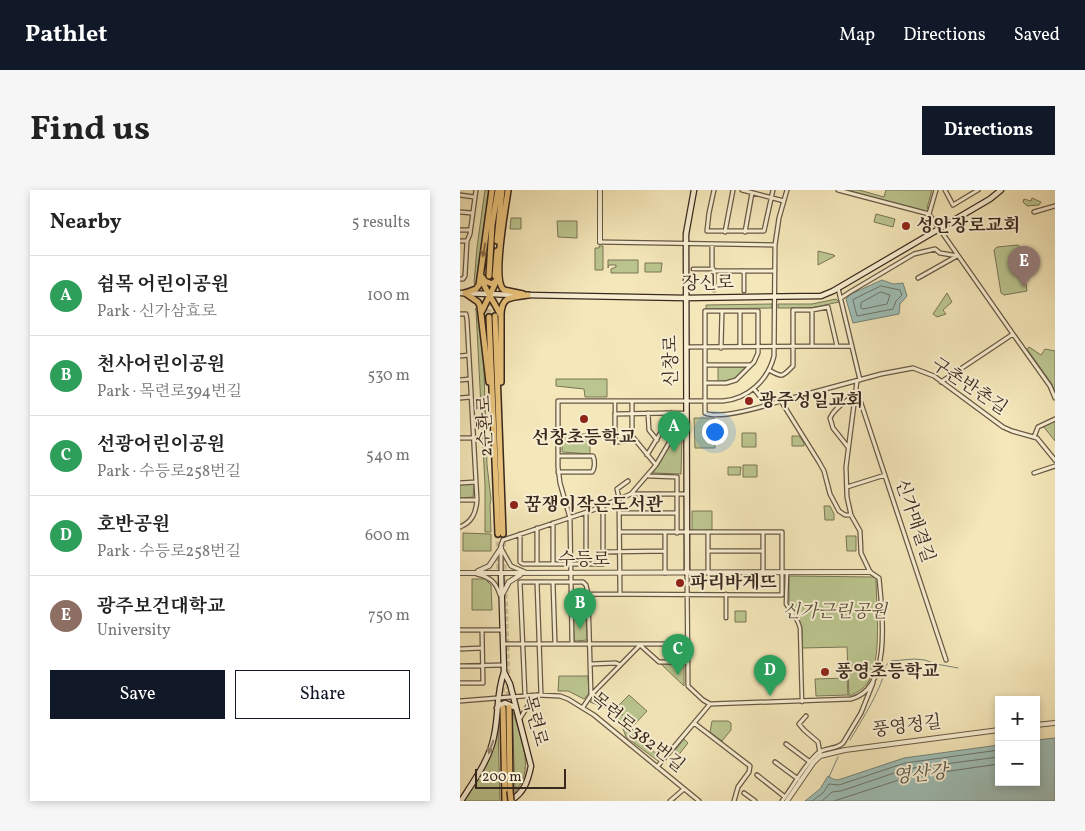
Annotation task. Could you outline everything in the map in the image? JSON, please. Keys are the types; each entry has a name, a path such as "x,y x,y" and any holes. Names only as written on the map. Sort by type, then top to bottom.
{"highway":[{"path":"462,293 478,287 492,190"},
{"path":"498,190 492,225 494,276 504,290 528,295"},
{"path":"481,274 485,282 492,284 502,190"},
{"path":"482,314 483,307 490,295 494,276 508,190"},
{"path":"481,274 482,283 490,295 495,316"},
{"path":"462,293 478,302 482,314 489,383 493,465 496,480"},
{"path":"495,316 503,301 528,295"},
{"path":"482,314 490,306 494,308 495,316"},
{"name":"2순환로","path":"495,316 504,467 501,534 496,480 495,316"},
{"path":"506,707 508,792 510,801"},
{"path":"505,801 508,792"}],"main road":[{"name":"신창로","path":"687,573 686,244 688,220 694,190"},
{"name":"장신로","path":"462,293 686,298 821,296 838,288 990,199 1001,190"},
{"name":"목련로","path":"461,801 491,749 495,733 499,685 504,672 501,573"},
{"name":"목련로","path":"504,672 510,684 530,766 529,778 524,788 516,798 510,801"},
{"path":"497,708 506,703 515,708"}],"street":[{"path":"460,279 463,279 465,276 467,241 476,190"},
{"path":"600,190 600,242 775,245"},
{"path":"714,190 707,231 725,232 764,231 773,190"},
{"path":"725,232 734,190"},
{"path":"742,190 784,201"},
{"path":"572,644 570,518 558,472 558,401 729,401 744,396 754,389 769,370 774,356 775,245 786,190"},
{"path":"838,190 929,214 1046,380 1055,398"},
{"path":"929,214 936,190"},
{"path":"945,190 953,205 978,190"},
{"path":"745,232 752,193"},
{"path":"460,194 474,198"},
{"path":"1034,212 1055,206"},
{"path":"460,212 472,212"},
{"path":"460,230 470,230"},
{"path":"460,241 467,241"},
{"path":"712,244 714,290"},
{"path":"841,298 896,264 920,252 935,249 940,253 958,256"},
{"path":"918,278 958,256"},
{"path":"460,260 466,260"},
{"path":"693,269 775,271"},
{"path":"742,271 744,273 744,291"},
{"name":"신가매결길","path":"838,288 858,380 846,467 847,497 851,515 860,531 861,552 870,572"},
{"path":"769,370 780,376 784,375 793,366 793,310 812,310 828,307 837,346"},
{"path":"740,310 740,348"},
{"path":"705,383 726,383 736,380 752,365 758,353 758,311 740,310 705,311 704,365 705,413 740,412 858,380"},
{"path":"812,310 812,346"},
{"path":"721,348 722,311"},
{"path":"460,314 466,314 477,500 473,518 460,527"},
{"path":"941,382 1013,334"},
{"path":"686,347 852,346"},
{"path":"460,356 469,356"},
{"path":"704,365 752,365"},
{"name":"구촌반촌길","path":"858,380 913,368 928,373 1003,426 1012,431 1034,437"},
{"path":"460,380 470,379"},
{"path":"754,389 767,405"},
{"path":"849,448 833,428 830,418 836,409 845,404 856,392"},
{"name":"신가매결길","path":"856,392 946,660"},
{"path":"460,398 471,397"},
{"path":"616,401 615,440 617,442 624,441 632,436"},
{"path":"632,401 632,436 656,465"},
{"path":"781,401 824,471 830,494 838,508 845,515 851,515"},
{"path":"647,455 666,424 669,413"},
{"path":"615,414 686,413 656,465 631,494"},
{"path":"648,414 649,430 656,440"},
{"path":"1055,419 1038,427 1034,437 1039,440 1055,460"},
{"path":"676,432 679,429 682,430 686,436"},
{"path":"460,438 472,438"},
{"path":"558,456 592,456 594,458 592,472 558,472"},
{"path":"1034,473 1055,466"},
{"path":"847,487 885,475"},
{"path":"648,476 676,476 677,533"},
{"path":"460,483 476,482"},
{"path":"620,594 620,513 617,489 628,482"},
{"path":"501,573 501,548 503,540 603,507 631,494 687,494"},
{"path":"460,500 477,500"},
{"path":"520,534 520,562 523,564 603,564 603,507"},
{"path":"620,513 677,512"},
{"path":"586,513 586,564"},
{"path":"553,523 553,564"},
{"path":"537,528 537,564"},
{"path":"620,532 782,532 786,604 800,628 802,702"},
{"path":"665,532 665,573"},
{"path":"708,533 708,573"},
{"path":"763,573 764,533"},
{"path":"474,573 489,566 501,548"},
{"path":"501,548 512,566 528,574"},
{"path":"708,551 763,551"},
{"path":"603,552 665,552"},
{"path":"588,594 782,595 785,572"},
{"name":"수등로","path":"460,573 870,572"},
{"name":"풍영정길","path":"786,799 810,762 820,754 839,747 843,743 861,713 875,678 881,657 882,599 879,578 870,572"},
{"path":"474,573 491,579 498,586 501,597"},
{"path":"687,573 688,686 703,700 710,704 802,702 858,697 864,698 866,701"},
{"path":"501,597 512,579 519,575 528,574"},
{"path":"525,696 520,582 585,583 588,594 591,695"},
{"path":"519,721 529,704 539,695 537,582"},
{"path":"554,583 555,644"},
{"path":"726,594 726,618"},
{"path":"460,630 502,630"},
{"path":"460,683 483,682 482,630"},
{"path":"503,644 688,644"},
{"path":"640,645 659,662 688,662"},
{"path":"582,707 591,695 640,645"},
{"path":"460,649 482,648"},
{"path":"591,664 616,663 620,665"},
{"path":"460,666 504,665"},
{"path":"858,697 875,678"},
{"name":"목련로382번길","path":"460,701 539,695 568,699 582,707 698,801"},
{"path":"657,767 710,704"},
{"path":"806,716 799,724 818,742 820,754"},
{"path":"694,723 750,766 749,772 736,791 734,801"},
{"path":"1040,725 1055,723"},
{"name":"풍영정길","path":"782,801 786,799 820,754 995,731"},
{"path":"786,744 810,762"},
{"path":"775,762 798,779"},
{"path":"756,775 786,799"},
{"name":"목련로382번길","path":"670,801 684,789"},
{"path":"744,793 755,801"}],"green space":[{"path":"485,190 489,190 479,262 479,280 476,285 474,283 477,247"},
{"path":"846,190 859,190 884,197 886,190 932,190 927,208 929,209 928,212"},
{"path":"1032,198 1041,202 1039,205 1027,206 1023,202 1024,199 1031,201"},
{"path":"876,214 895,219 893,227 874,222"},
{"path":"511,218 521,218 521,229 510,229"},
{"path":"557,221 577,221 577,238 558,237"},
{"path":"1018,245 1020,247 1027,291 1004,295 1001,293 994,250 997,247"},
{"path":"599,246 603,246 603,270 595,270 595,248 599,248"},
{"path":"818,251 834,255 835,256 818,265"},
{"path":"608,260 638,260 638,273 611,273 611,269 616,267 616,265 609,265 608,268"},
{"path":"645,263 662,263 661,272 645,272"},
{"path":"947,293 952,302 943,310 946,314 937,317 933,314"},
{"path":"836,299 839,302 811,308 778,308 778,304 812,304"},
{"path":"772,304 772,308 706,309 706,305"},
{"path":"479,307 484,370 487,465 491,499 491,532 485,532 485,485 475,309"},
{"path":"1029,347 1041,355 1045,349 1055,351 1055,393 1052,384 1027,349"},
{"path":"718,367 744,367 745,369 736,379 718,382"},
{"path":"556,379 607,379 607,397 585,397 584,389 556,386"},
{"path":"694,418 714,418 715,448 695,448"},
{"path":"1055,421 1055,441 1043,426"},
{"path":"681,431 681,474 653,473 677,434"},
{"path":"742,433 756,433 756,447 742,447"},
{"path":"562,434 590,434 590,454 562,452"},
{"path":"792,436 799,436 804,446 792,446"},
{"path":"743,465 757,465 757,477 743,477"},
{"path":"728,467 741,467 740,475 728,475"},
{"path":"472,484 474,486 473,497 460,498 460,485"},
{"path":"824,506 830,506 834,514 834,520 825,520"},
{"path":"692,511 712,511 712,530 694,531 692,529"},
{"path":"463,533 491,534 491,551 463,551"},
{"path":"846,536 856,536 856,551 847,551"},
{"name":"신가근린공원","path":"789,576 876,577 878,629 876,656 870,679 859,691 849,696 847,647 802,648 802,628 789,605"},
{"path":"472,579 485,579 491,585 492,610 472,610"},
{"path":"735,611 746,611 746,622 735,622"},
{"path":"573,618 586,618 587,640 574,640"},
{"path":"661,664 684,664 684,686"},
{"path":"559,676 588,676 589,693 584,699 568,691 558,691"},
{"path":"847,678 848,695 816,696 815,679"},
{"path":"596,695 599,700 611,706 622,715 638,737 661,758 658,761 626,737 621,723 613,713 590,702"},
{"path":"629,695 647,711 634,725 616,708"},
{"path":"512,709 524,748 526,764 524,777 515,793"},
{"path":"712,721 728,721 731,723 731,730 722,741 710,732"},
{"path":"498,726 500,801 463,801 489,756"},
{"path":"684,739 688,743 677,757 673,753"}],"water":[{"path":"882,280 893,284 903,283 907,296 900,304 899,314 853,323 846,299 851,294"},
{"name":"영산강","path":"1055,738 1055,801 805,801 820,789 828,776 838,780 904,758 995,746 995,786 1040,786 1040,740"}],"waterway":[{"path":"850,740 877,692 885,666 891,661 925,660 958,668"},
{"path":"829,777 838,757"}],"tunnel":[{"path":"489,279 489,317"},
{"path":"495,284 495,316"},
{"path":"498,534 499,576"},
{"path":"503,534 509,707"},
{"path":"502,680 503,706"}],"place":[{"name":"성안장로교회","path":"906,226"},
{"name":"광주보건대학교","path":"1024,287"},
{"name":"광주성일교회","path":"749,401"},
{"name":"선창초등학교","path":"584,419"},
{"name":"쉼목 어린이공원","path":"674,452"},
{"name":"꿈쟁이작은도서관","path":"514,505"},
{"name":"파리바게뜨","path":"680,583"},
{"name":"천사어린이공원","path":"580,629"},
{"name":"풍영초등학교","path":"825,672"},
{"name":"선광어린이공원","path":"678,675"},
{"name":"호반공원","path":"770,696"}]}
